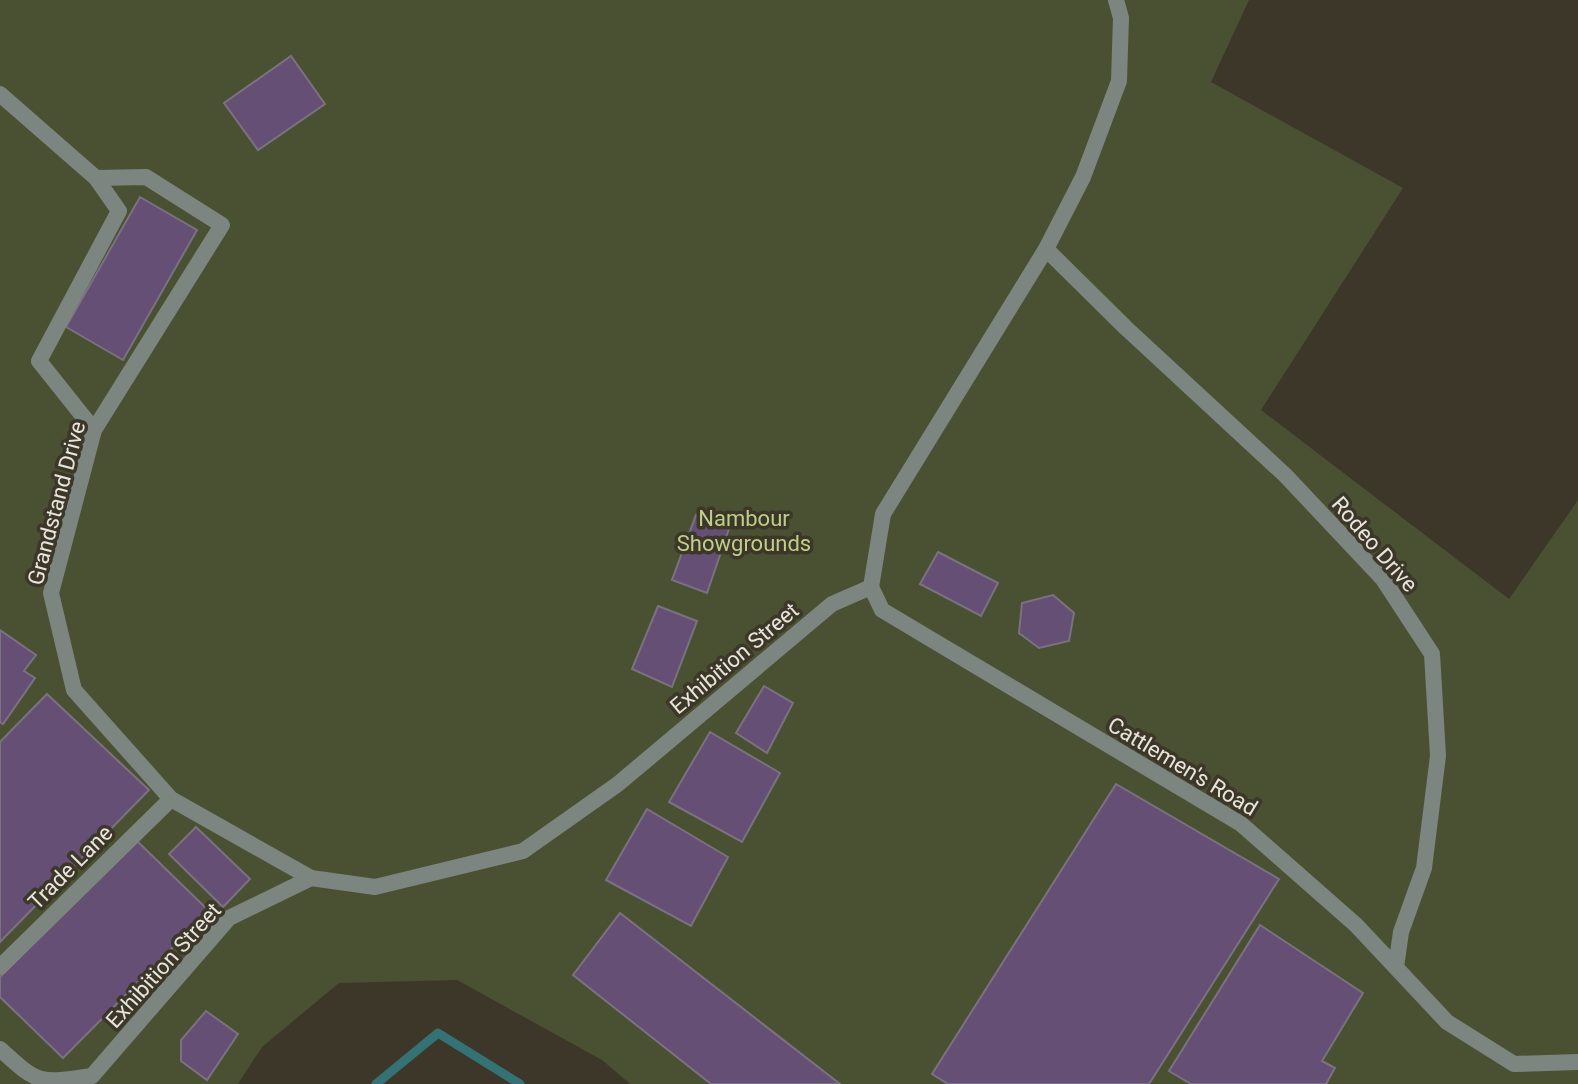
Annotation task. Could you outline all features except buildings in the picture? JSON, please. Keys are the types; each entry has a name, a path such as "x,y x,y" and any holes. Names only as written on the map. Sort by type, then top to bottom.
{"street":[{"path":"871,587 883,514 1046,249 1083,177 1119,81 1121,18 1116,0"},
{"path":"0,94 96,178 119,211 39,361 94,430"},
{"name":"Grandstand Drive","path":"96,178 146,177 222,225 94,430 51,593 74,690 171,799 311,878"},
{"name":"Rodeo Drive","path":"1046,249 1126,328 1285,475 1383,579 1432,654 1438,756 1424,868 1401,932 1396,967"},
{"name":"Exhibition Street","path":"92,1080 229,918 311,878 375,887 523,851 618,784 832,604 871,587"},
{"name":"Cattlemen's Road","path":"871,587 882,610 1241,824 1356,925 1447,1022 1514,1064 1578,1062"},
{"name":"Trade Lane","path":"0,967 171,799"},
{"path":"0,1049 26,1077 44,1084 92,1080"}],"green space":[{"name":"Nambour Showgrounds","path":"0,0 1249,0 1211,82 1403,188 1261,410 1509,599 1578,500 1578,1084 630,1084 602,1060 457,980 339,983 262,1047 238,1084 0,1084"}],"waterway":[{"path":"376,1084 438,1033 520,1084"}]}
